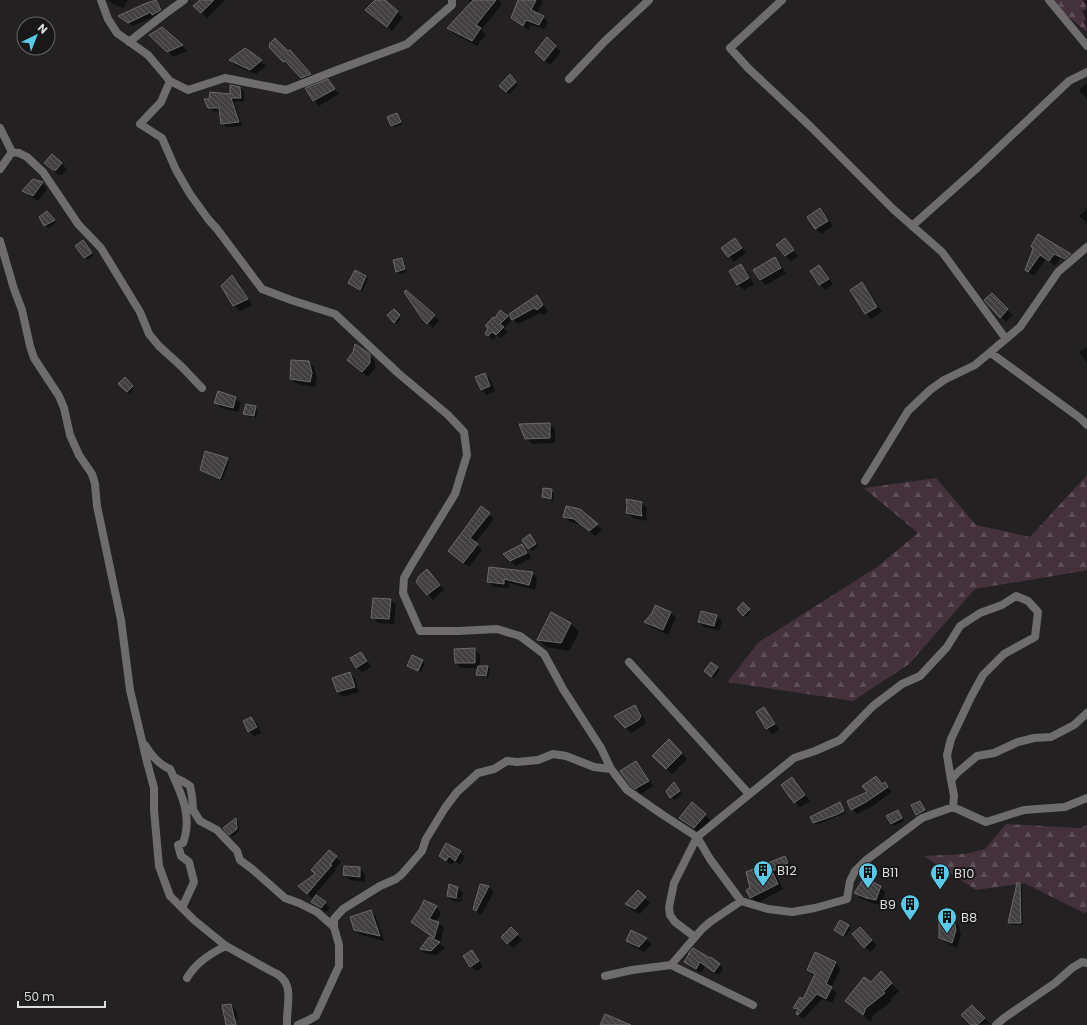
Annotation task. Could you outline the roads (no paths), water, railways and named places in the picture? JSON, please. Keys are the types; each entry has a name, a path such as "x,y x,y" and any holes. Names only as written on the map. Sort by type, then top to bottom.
{"street":[{"path":"101,0 108,20 117,33 148,55 170,81 188,90 225,78 286,90 407,44 452,5 452,0"},
{"path":"129,42 184,0"},
{"path":"569,79 605,41 649,0"},
{"path":"782,0 730,48 748,68 810,127 892,209 942,252 1006,339"},
{"path":"1049,0 1087,46"},
{"path":"912,226 976,169 1070,81 1087,72"},
{"path":"170,81 161,102 140,124 162,138 176,170 190,194 262,289 335,314 398,373 448,414 464,432 467,455 455,494 404,578 403,593 420,631 497,629 520,636 544,654 563,689 601,748 611,769 627,790 663,816 697,837 710,859 741,901 768,910 792,912 815,908 847,899 850,881 855,871 865,861 922,818 953,807 986,822 1024,810 1065,807 1087,798"},
{"path":"0,128 12,152"},
{"path":"0,169 12,152"},
{"path":"12,152 19,153 27,157 43,172 78,224 101,248 140,312 149,334 159,346 202,388"},
{"path":"0,241 14,289 22,310 34,358 59,396 64,408 70,435 79,455 92,474 95,484 97,506 121,620 130,690 146,762 154,788 154,810 159,866 170,896 194,920 226,946 278,974 285,980 289,993 286,1025"},
{"path":"865,481 908,411 930,390 944,380 975,365 1020,327 1058,272 1087,248"},
{"path":"990,353 1080,418 1087,425"},
{"path":"695,937 675,922 670,915 669,907 674,883 697,837 794,758 840,740 873,706 902,684 920,676 947,647 960,626 980,613 1002,605 1016,596 1028,601 1038,612 1035,637 1004,654 983,675 971,697 951,739 947,755 954,796 953,807"},
{"path":"629,662 750,794"},
{"path":"951,780 977,756 994,753 1018,742 1034,738 1052,737 1074,725 1087,713"},
{"path":"142,740 150,752 164,766 170,769 179,788 187,820 186,834 183,843 178,845 181,856 188,862 194,882 182,908"},
{"path":"298,1025 316,1016 340,966 339,945 334,926 334,919 343,908 380,886 396,879 402,874 422,851 426,839 445,808 457,792 478,773 494,769 507,761 517,762 538,760 553,754 566,756 594,767 611,769"},
{"path":"174,777 190,786 193,810 200,821 218,830 237,851 240,860 252,868 285,898 317,912 334,926"},
{"path":"671,965 710,922 741,901"},
{"path":"187,978 196,966 215,951 226,946"},
{"path":"996,1025 1055,983 1072,968 1082,962 1087,963"},
{"path":"605,976 632,970 671,965 753,1005"}],"place":[{"name":"B12","path":"763,887"},
{"name":"B11","path":"868,889"},
{"name":"B10","path":"940,890"},
{"name":"B9","path":"910,921"},
{"name":"B8","path":"947,934"}]}
